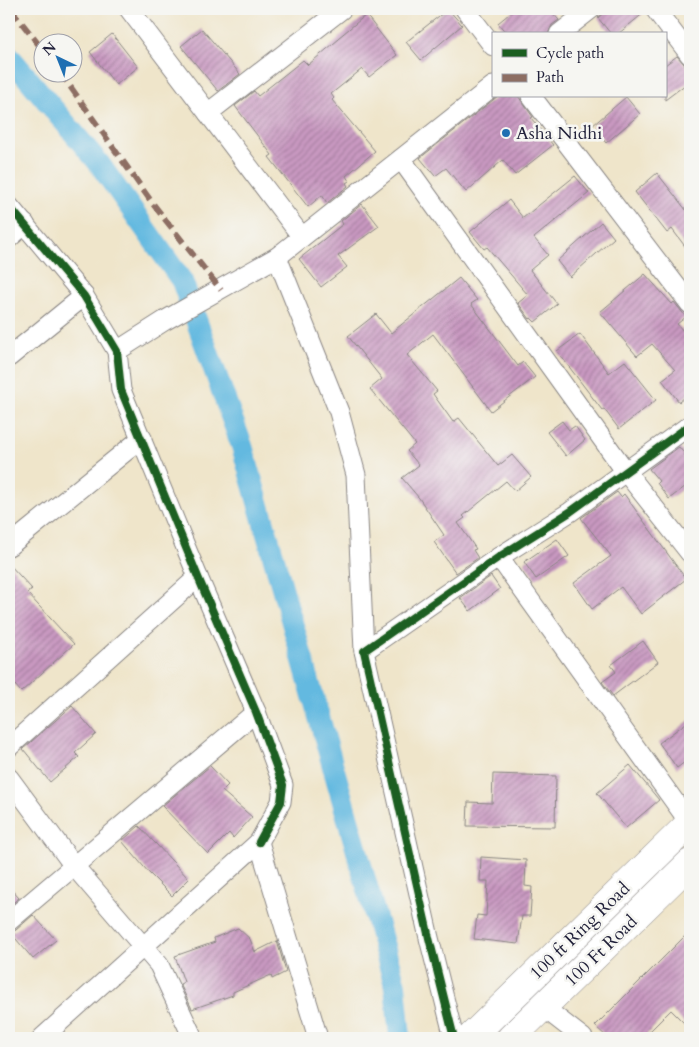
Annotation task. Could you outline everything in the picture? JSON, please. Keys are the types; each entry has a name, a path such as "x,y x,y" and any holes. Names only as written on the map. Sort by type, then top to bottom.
{"main road":[{"name":"100 ft Ring Road","path":"470,1038 689,824"},
{"name":"100 Ft Road","path":"511,1038 690,863"}],"street":[{"path":"128,9 302,237"},
{"path":"208,112 342,9"},
{"path":"465,9 492,45"},
{"path":"561,32 590,9"},
{"path":"655,9 690,55"},
{"path":"117,351 164,321 277,257 492,87"},
{"path":"534,98 690,304"},
{"path":"401,159 626,472 690,553"},
{"path":"9,206 84,296 117,351 121,390 256,712 283,785 280,802 259,842 42,1038"},
{"path":"9,238 25,224"},
{"path":"277,257 340,412 356,475 364,651 429,938 454,1038"},
{"path":"9,357 84,296"},
{"path":"364,651 500,557 570,512 690,425"},
{"path":"9,546 142,438"},
{"path":"500,557 689,824"},
{"path":"9,747 198,577"},
{"path":"9,921 256,712"},
{"path":"9,778 74,866 159,965 193,1038"},
{"path":"259,842 318,1038"},
{"path":"543,1007 583,1038"}],"building":[{"path":"448,9 462,25 421,60 406,42"},
{"path":"515,9 549,9 559,20 552,25 549,32 505,32 498,23"},
{"path":"608,9 644,9 645,12 620,32 609,32 598,18"},
{"path":"366,15 397,55 369,77 362,69 331,94 334,98 332,100 375,151 346,176 349,181 346,183 348,186 327,203 322,195 308,207 269,157 272,155 235,106 254,91 258,96 303,60 308,65"},
{"path":"202,29 240,74 218,91 181,46"},
{"path":"112,34 138,67 116,85 90,52"},
{"path":"677,56 685,65 690,66 690,81 665,100 666,98 666,64"},
{"path":"495,98 519,98 533,117 531,118 553,145 515,175 503,160 466,192 446,168 435,176 420,158"},
{"path":"625,98 640,114 606,143 592,126"},
{"path":"657,173 690,215 690,253 672,229 667,233 635,192"},
{"path":"575,176 589,193 534,238 548,255 530,270 557,304 535,322 530,319 518,303 528,295 487,247 484,249 470,232 509,200 523,218"},
{"path":"362,204 379,226 338,256 347,267 321,287 299,259 343,224 341,221"},
{"path":"601,222 614,238 570,277 557,261"},
{"path":"645,274 672,304 674,302 686,317 677,324 690,339 690,393 679,402 662,380 675,370 652,344 637,356 600,312"},
{"path":"459,278 477,300 471,304 518,366 523,362 535,377 491,411 433,334 407,355 437,391 433,394 453,422 459,418 498,466 512,455 531,477 515,491 506,481 463,516 465,518 458,523 476,549 473,550 478,558 456,573 434,542 444,535 419,498 402,478 419,465 407,451 415,444 370,389 382,379 348,336 376,314 391,333"},
{"path":"580,334 609,373 625,361 656,400 619,429 557,351"},
{"path":"562,421 569,430 575,426 585,440 566,456 547,432"},
{"path":"679,447 690,461 690,483 669,499 657,483 659,481 649,469"},
{"path":"617,492 621,497 624,494 686,579 641,614 621,587 592,609 574,583 611,556 581,518"},
{"path":"557,539 569,556 536,579 524,562"},
{"path":"9,564 32,589 27,593 74,644 21,692 9,678"},
{"path":"491,576 500,589 470,611 460,598"},
{"path":"643,641 658,662 613,696 602,682 616,672 611,665"},
{"path":"72,706 96,734 75,753 79,757 50,782 23,749"},
{"path":"690,720 690,758 677,768 659,743"},
{"path":"630,765 659,800 626,828 597,793"},
{"path":"210,766 228,785 222,791 252,817 233,838 229,833 208,854 162,806"},
{"path":"493,774 556,776 555,827 467,826 468,802 492,803"},
{"path":"139,826 189,879 172,896 149,873 122,841"},
{"path":"481,857 526,860 525,886 532,887 530,916 522,916 518,944 474,939 477,915 486,916 488,881 480,881"},
{"path":"9,887 19,898 9,906"},
{"path":"33,915 56,940 33,959 10,932 16,930"},
{"path":"238,928 250,939 255,952 277,941 286,972 272,979 271,975 233,992 233,995 192,1009 180,984 184,982 175,956 215,942 214,938"},
{"path":"690,931 690,1029 671,1010 643,1038 608,1038 595,1026"}],"waterway":[{"path":"9,56 98,162 182,281 242,446 395,985 400,1038"}],"marked path":[{"path":"11,9 32,36"},
{"path":"67,82 153,204 221,290"}],"cycle path":[{"path":"9,206 84,296 117,351 121,390 256,712 283,785 281,802 259,842"},
{"path":"454,1038 429,938 364,651 499,557 570,512 690,425"}],"place":[{"name":"Asha Nidhi","path":"506,133"}]}
